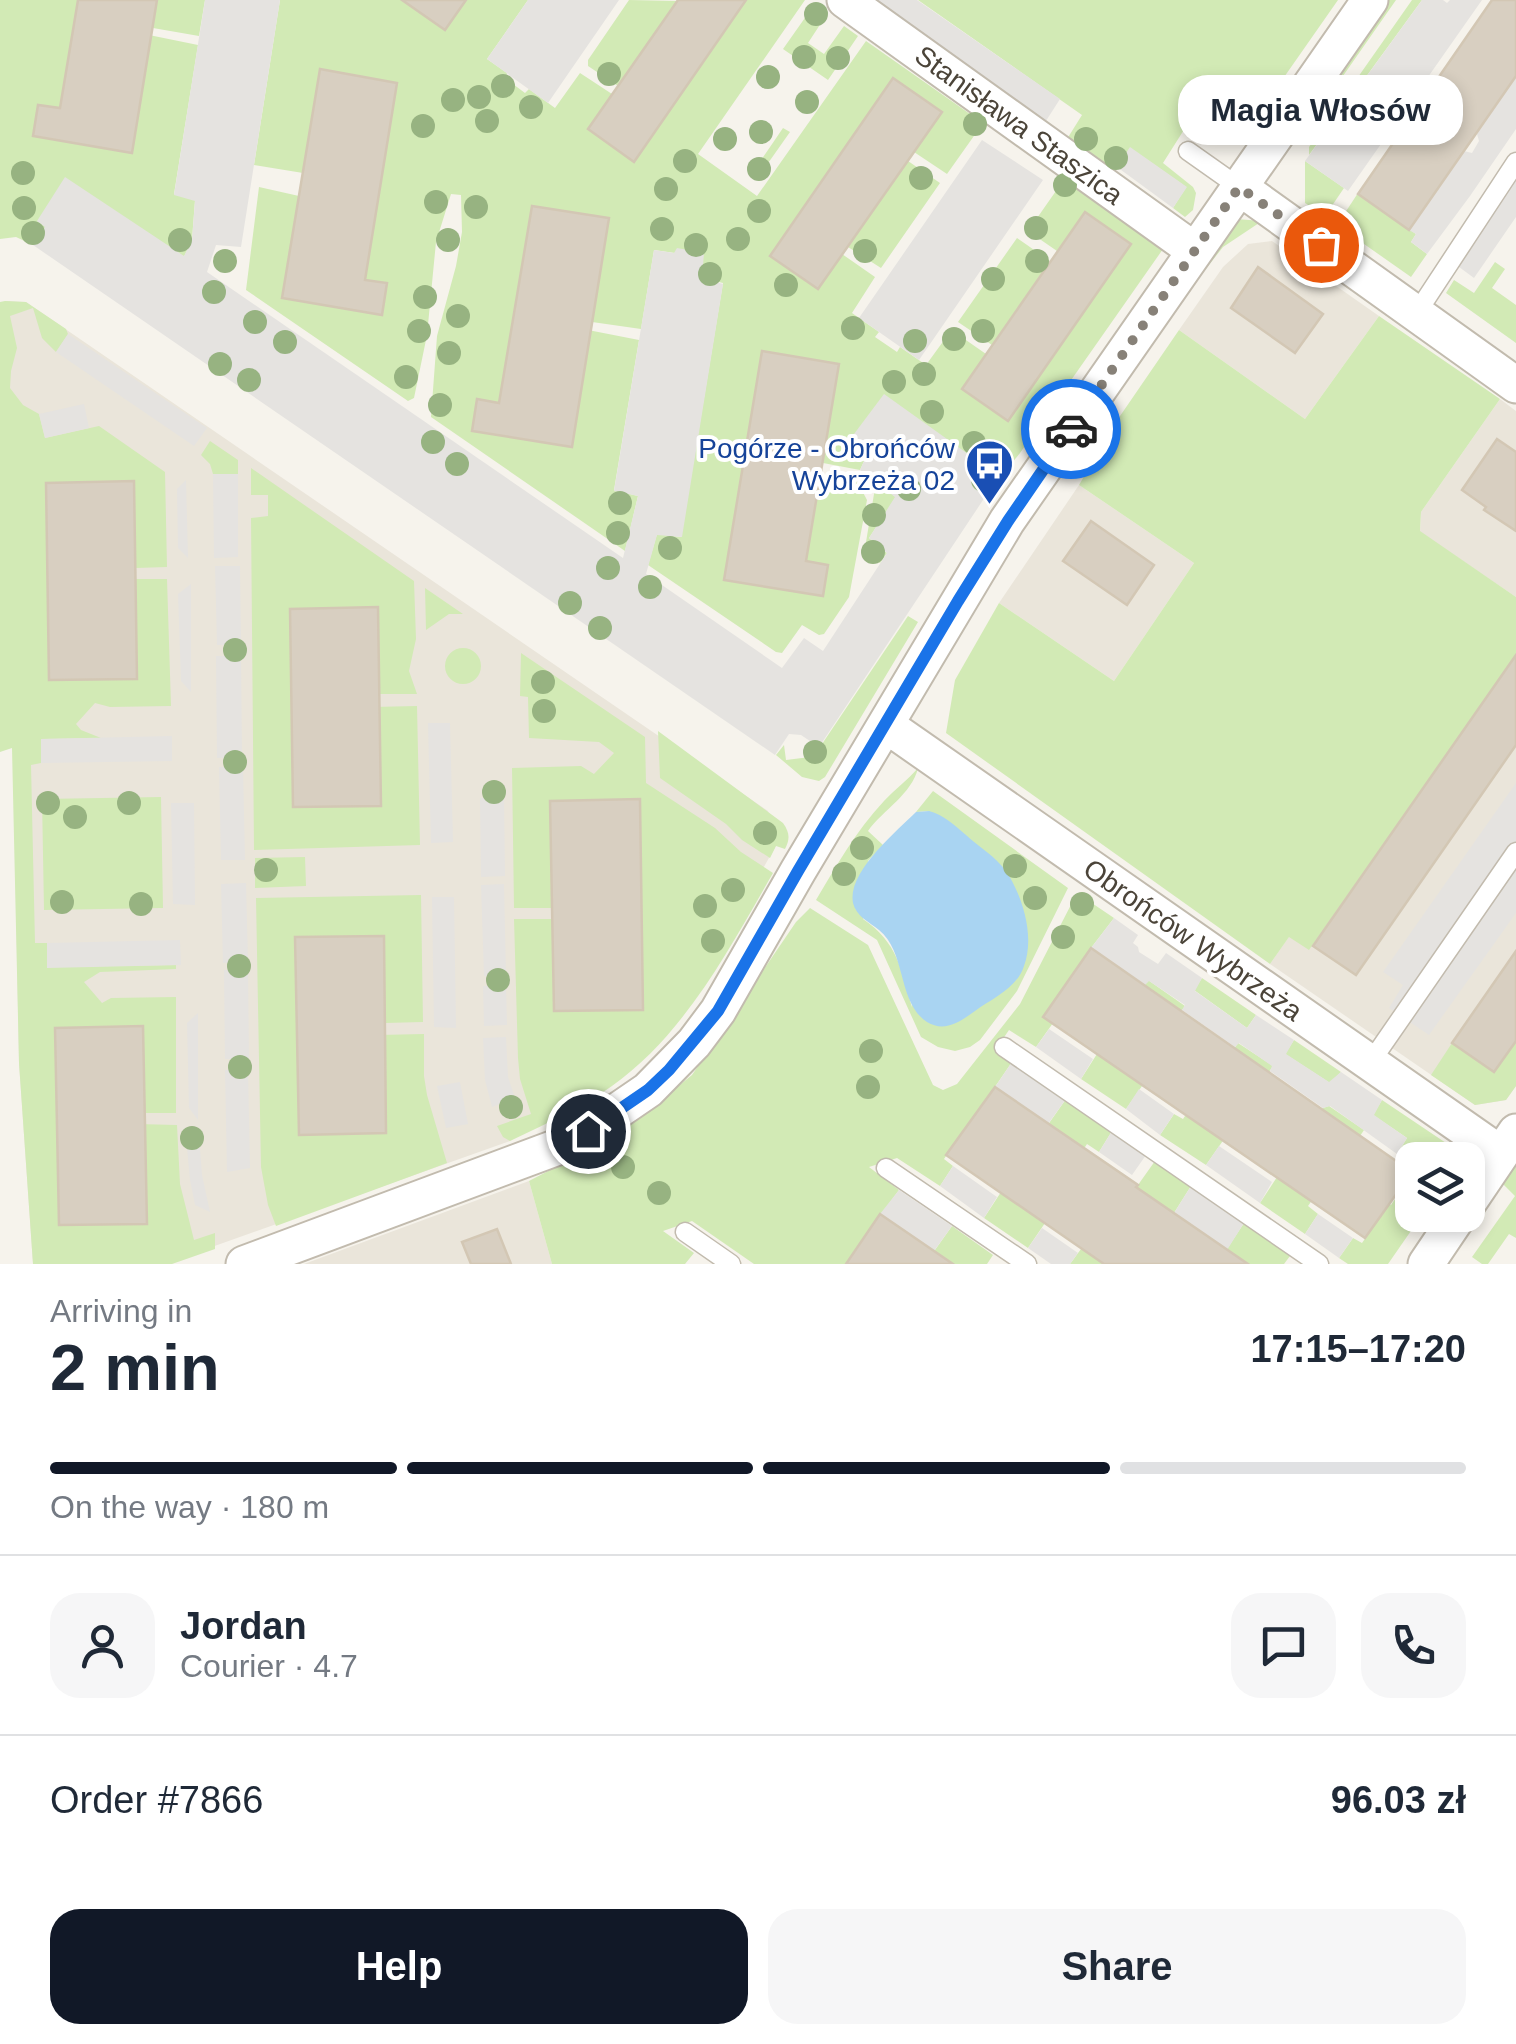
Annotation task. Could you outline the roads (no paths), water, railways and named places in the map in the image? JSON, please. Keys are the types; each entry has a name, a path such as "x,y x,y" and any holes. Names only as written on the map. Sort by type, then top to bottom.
{"street":[{"name":"Stanisława Staszica","path":"844,0 1194,250"},
{"path":"244,1264 532,1158 588,1131 648,1090 694,1043 718,1011 1008,521 1370,0"},
{"path":"1239,187 1516,385"},
{"name":"Obrońców Wybrzeża","path":"886,725 1370,1063 1508,1143"},
{"path":"1485,1178 1508,1143"},
{"path":"1426,1264 1448,1232"}],"lane":[{"path":"1188,151 1239,187"},
{"path":"1416,314 1516,162"},
{"path":"1370,1063 1516,852"},
{"path":"1004,1047 1319,1264"},
{"path":"886,1168 1027,1264"},
{"path":"685,1232 732,1264"}],"water":[{"path":"929,811 949,821 1002,866 1018,893 1028,930 1027,954 1016,980 1004,992 946,1026 927,1022 917,1013 888,940 860,915 853,903 858,879 875,853 916,812"}],"place":[{"name":"Magia Włosów","path":"1321,245"},
{"name":"Pogórze - Obrońców Wybrzeża 02","path":"990,506"}]}
